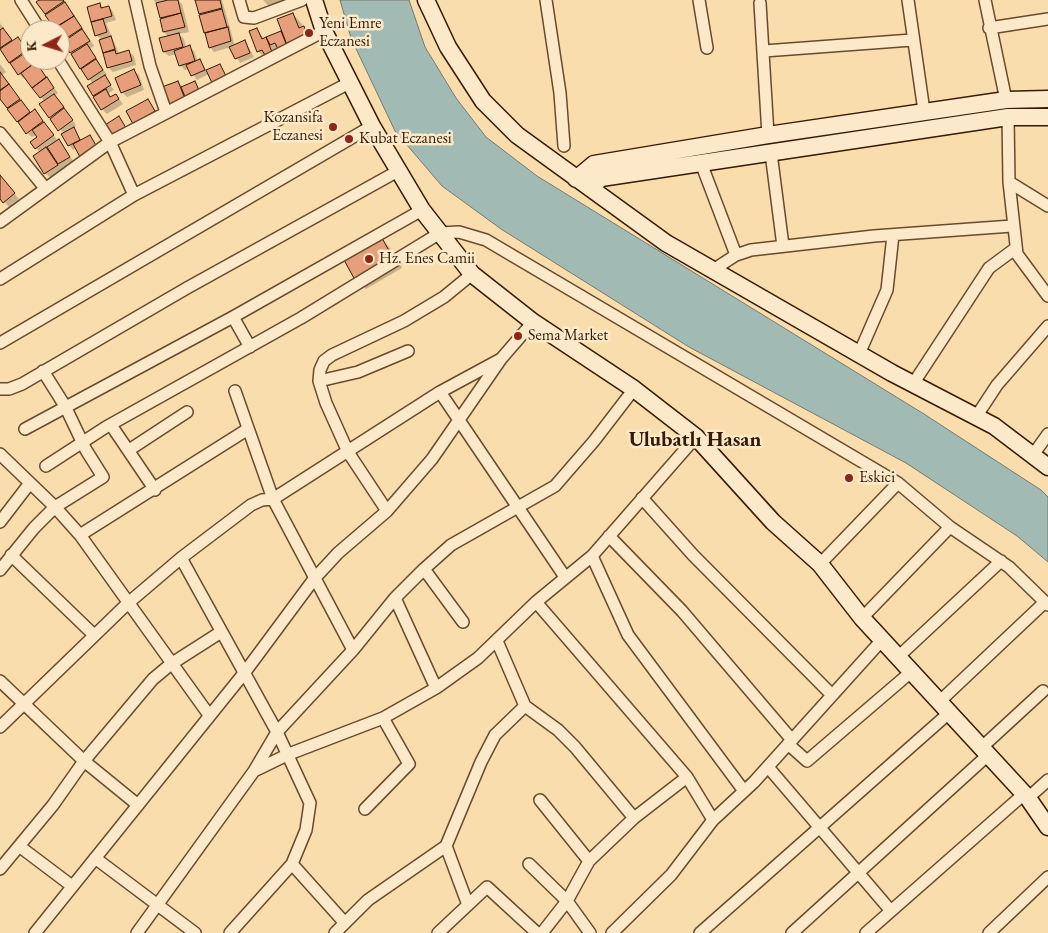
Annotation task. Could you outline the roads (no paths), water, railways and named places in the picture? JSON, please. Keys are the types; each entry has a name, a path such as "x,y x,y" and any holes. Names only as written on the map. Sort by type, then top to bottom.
{"main road":[{"path":"314,0 324,31 372,126 422,210 472,274 533,322 634,389 696,437 773,522 820,564 862,618 1026,796 1048,826"},
{"path":"426,0 448,47 483,101 517,135 666,243 859,354 994,426 1048,467"},
{"path":"576,179 594,164 768,135 1006,100 1048,99"},
{"path":"590,188 601,178 1008,117 1048,117"}],"street":[{"path":"21,0 34,20"},
{"path":"135,0 150,66 166,112"},
{"path":"238,0 244,17 254,18 302,0"},
{"path":"546,0 560,93 564,146"},
{"path":"699,0 707,48"},
{"path":"908,0 912,40 924,112"},
{"path":"985,0 989,28 1006,100"},
{"path":"760,3 768,135"},
{"path":"989,28 1048,19"},
{"path":"0,222 110,142 324,31"},
{"path":"764,51 912,40"},
{"path":"64,70 110,142 134,195"},
{"path":"0,279 134,195 349,83"},
{"path":"1008,117 1009,182 1012,226 1017,254 1048,296"},
{"path":"0,343 372,126"},
{"path":"0,134 45,188"},
{"path":"771,153 783,246"},
{"path":"701,163 736,255"},
{"path":"0,389 9,389 22,384 187,288 398,171"},
{"path":"1009,182 1048,206"},
{"path":"25,429 233,317 422,210"},
{"path":"713,270 736,255 751,250 893,235 1012,226"},
{"path":"46,466 82,442 250,347 440,233 460,232 486,240 898,482 950,527 1001,561 1046,604 944,708 819,828 700,933"},
{"path":"859,354 887,290 893,235"},
{"path":"913,384 989,268 1016,248"},
{"path":"387,511 348,452 326,403 319,381 320,370 332,355 404,321 444,297 472,274"},
{"path":"233,317 250,347"},
{"path":"35,933 245,672 314,579 338,553 387,511 432,459 458,418 479,393 501,359 533,322"},
{"path":"976,417 997,386 1048,326"},
{"path":"319,381 358,372 408,351"},
{"path":"0,728 127,604 181,558 251,505 262,500 273,499 440,392 501,359"},
{"path":"0,570 55,507 103,477 82,442 65,406 43,371"},
{"path":"138,933 254,770 277,732 353,650 395,598 452,545 555,486 594,441 634,389"},
{"path":"235,391 273,499 353,650"},
{"path":"440,392 565,578"},
{"path":"129,450 187,412"},
{"path":"111,425 155,490"},
{"path":"80,535 155,490 248,429"},
{"path":"1033,455 1048,434"},
{"path":"254,770 289,754 383,718 436,688 498,641 536,602 592,556 696,437"},
{"path":"0,454 55,507 80,535 127,604 209,715"},
{"path":"820,564 898,482"},
{"path":"0,522 30,483"},
{"path":"642,498 693,555 832,696"},
{"path":"862,618 950,527"},
{"path":"609,536 682,611 807,761 911,672"},
{"path":"12,555 94,635"},
{"path":"592,556 628,635 744,791"},
{"path":"181,558 289,754 310,803 306,830 292,864 230,933"},
{"path":"898,657 1001,561"},
{"path":"424,569 463,622"},
{"path":"395,598 436,688"},
{"path":"536,602 687,777 713,820"},
{"path":"0,869 84,761 154,679 171,664 221,632"},
{"path":"612,933 671,875 713,820 768,767 882,640"},
{"path":"498,641 525,706 543,718 569,742 634,818"},
{"path":"0,681 84,761 138,805"},
{"path":"792,933 984,752 1043,691"},
{"path":"334,933 368,900 446,846 481,762 495,735 525,706"},
{"path":"365,809 409,764 383,718"},
{"path":"768,767 891,911"},
{"path":"542,933 567,901 589,861 634,818 687,777"},
{"path":"867,933 1026,796 1048,780"},
{"path":"540,800 589,861"},
{"path":"19,846 72,886"},
{"path":"446,846 468,905"},
{"path":"95,858 195,933"},
{"path":"292,864 344,922"},
{"path":"529,864 567,901 590,933"},
{"path":"989,933 1048,877"},
{"path":"438,933 487,887 537,933"}],"water":[{"path":"340,0 409,0 425,47 456,98 486,137 537,176 924,414 1041,490 1048,497 1048,562 1017,536 906,463 689,347 501,229 442,186 395,131 351,38"}],"place":[{"name":"Yeni Emre Eczanesi","path":"309,33"},
{"name":"Kozansifa Eczanesi","path":"333,127"},
{"name":"Kubat Eczanesi","path":"349,139"},
{"name":"Hz. Enes Camii","path":"369,259"},
{"name":"Sema Market","path":"518,336"},
{"name":"Eskici","path":"849,478"}],"district":[{"name":"Ulubatlı Hasan","path":"695,440"}]}
